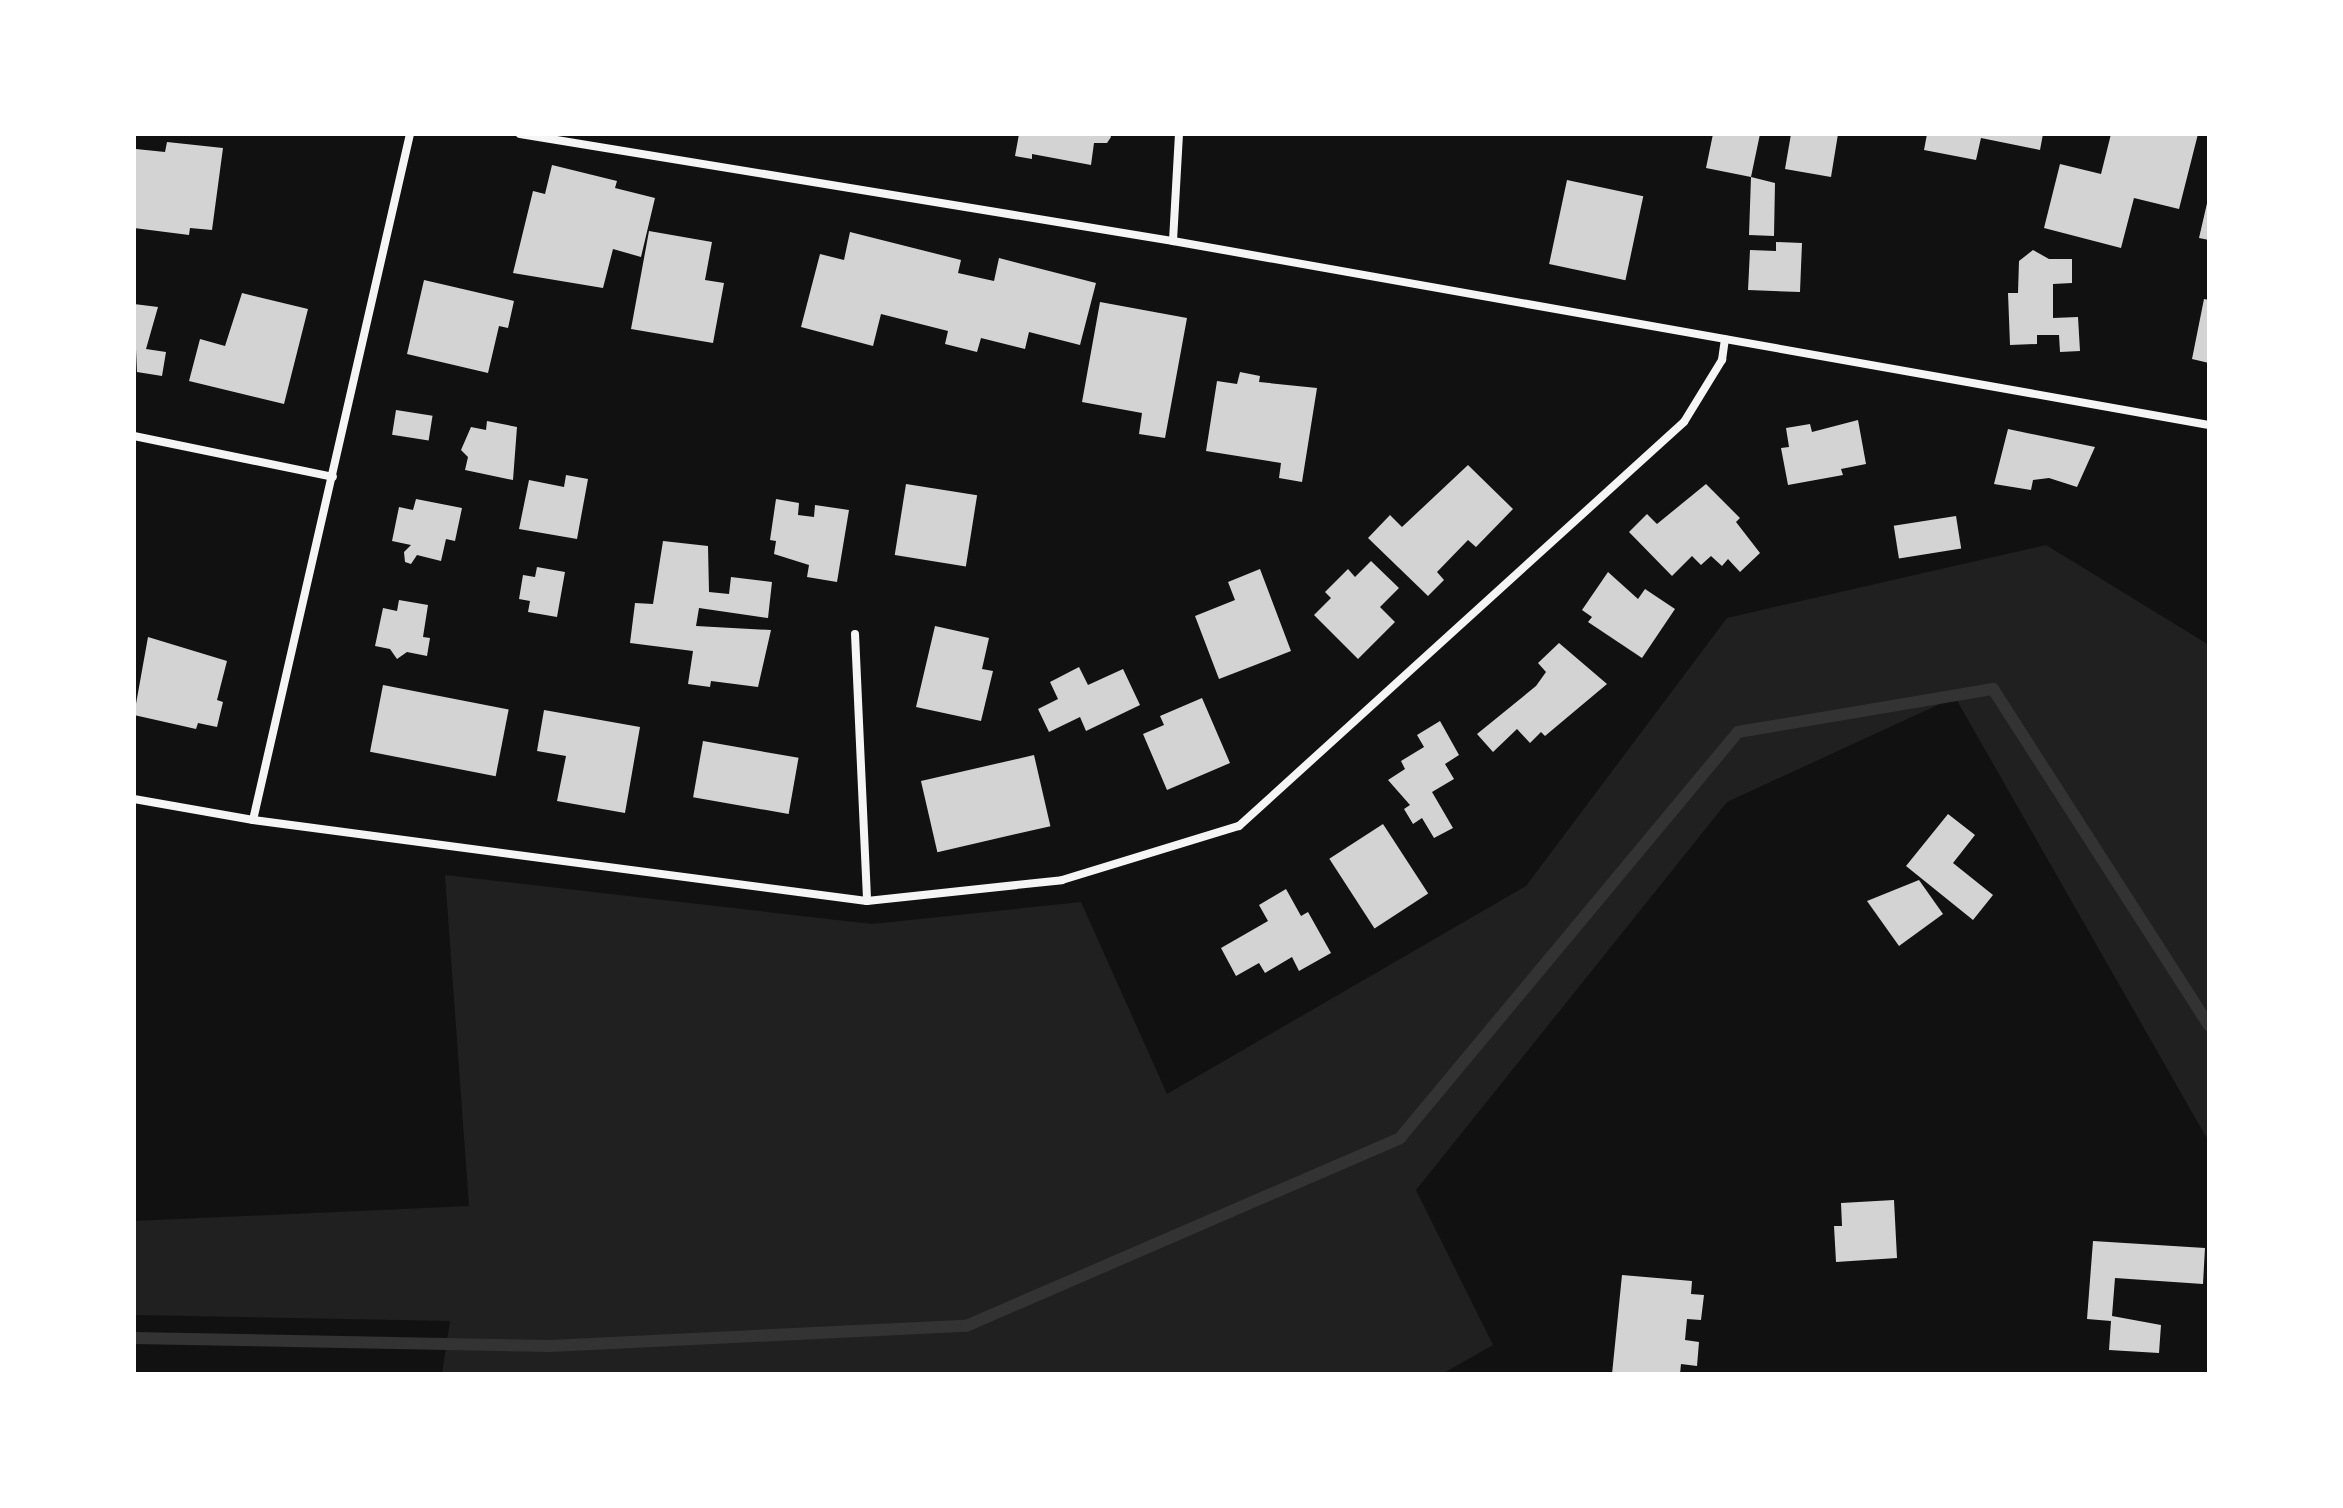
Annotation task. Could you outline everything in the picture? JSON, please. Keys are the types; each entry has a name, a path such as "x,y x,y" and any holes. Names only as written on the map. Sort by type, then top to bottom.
{"street":[{"path":"253,820 410,134"},
{"path":"520,134 1173,241 2209,425"},
{"path":"1173,241 1179,134"},
{"path":"134,799 253,820 867,901 1062,880 1239,826 1684,422 1722,360 1725,339"},
{"path":"134,436 333,477"},
{"path":"855,634 867,901"}],"shaded area":[{"path":"2046,545 2209,645 2209,1142 1955,697 1727,802 1416,1190 1493,1345 1442,1374 442,1374 450,1321 134,1315 134,1221 469,1206 445,875 872,924 1081,902 1167,1094 1526,886 1727,618"}],"building":[{"path":"1019,134 1110,134 1111,137 1107,143 1094,143 1091,165 1032,154 1032,159 1015,156"},
{"path":"1713,134 1760,134 1751,177 1706,168"},
{"path":"1791,134 1838,134 1831,177 1785,169"},
{"path":"1927,134 2043,134 2040,150 1981,138 1976,160 1924,150"},
{"path":"2111,134 2198,134 2179,209 2134,198 2121,248 2044,228 2060,164 2101,174"},
{"path":"167,142 223,148 212,230 190,228 189,235 134,228 136,149 165,152"},
{"path":"552,165 617,181 615,188 655,198 641,257 613,249 603,288 513,273 533,191 545,194"},
{"path":"1751,177 1775,183 1774,236 1749,235"},
{"path":"1567,180 1643,196 1625,280 1549,264"},
{"path":"2209,199 2209,240 2199,238"},
{"path":"649,231 712,242 705,280 724,283 713,343 631,329"},
{"path":"850,232 961,260 958,273 994,281 999,258 1096,283 1080,345 1029,332 1025,349 981,338 977,352 945,344 948,331 881,314 873,346 801,327 820,254 844,260"},
{"path":"1776,242 1802,243 1800,292 1748,290 1750,250 1776,251"},
{"path":"2033,250 2049,259 2072,259 2072,283 2053,284 2053,318 2078,317 2080,351 2060,352 2059,335 2037,335 2037,344 2010,345 2008,293 2018,293 2019,261"},
{"path":"424,280 514,301 508,328 499,326 488,373 407,354"},
{"path":"242,293 308,309 284,404 189,381 200,339 225,346"},
{"path":"2204,299 2209,300 2209,363 2192,359"},
{"path":"1100,302 1187,318 1165,438 1139,434 1142,413 1082,402"},
{"path":"134,304 158,307 146,349 166,352 162,376 137,372"},
{"path":"1240,372 1260,376 1259,382 1317,388 1302,482 1279,478 1281,463 1206,451 1217,381 1237,384"},
{"path":"396,410 433,416 429,440 392,435"},
{"path":"1858,420 1866,464 1841,469 1843,475 1788,485 1781,448 1789,447 1786,428 1810,424 1812,432"},
{"path":"487,421 517,427 513,480 465,470 468,457 461,450 471,427 486,430"},
{"path":"2008,429 2095,447 2077,487 2049,478 2033,480 2031,490 1994,484"},
{"path":"1468,465 1513,509 1476,547 1468,540 1437,572 1444,580 1428,596 1368,538 1390,515 1402,527"},
{"path":"566,475 588,479 577,539 519,529 529,480 564,487"},
{"path":"906,484 977,495 966,566 895,555"},
{"path":"1706,484 1740,518 1736,522 1760,553 1740,572 1728,559 1722,566 1711,556 1701,565 1692,556 1672,576 1629,532 1647,514 1657,524"},
{"path":"416,499 462,508 455,541 446,539 441,561 417,555 411,564 405,562 404,552 411,545 392,541 399,507 413,510"},
{"path":"776,499 799,503 798,515 814,517 815,505 849,510 837,582 807,577 809,565 774,554 776,541 770,540"},
{"path":"1956,516 1961,549 1899,558 1894,526"},
{"path":"663,541 708,546 709,592 729,594 731,577 772,582 768,618 699,608 696,626 771,630 758,687 711,681 710,687 688,684 693,651 630,643 635,603 653,604"},
{"path":"1371,561 1399,588 1380,607 1395,622 1358,659 1314,615 1331,598 1325,592 1348,569 1355,577"},
{"path":"537,567 565,572 557,617 528,612 530,601 519,599 523,575 535,577"},
{"path":"1260,569 1291,651 1219,679 1195,616 1235,600 1228,582"},
{"path":"1608,572 1638,599 1645,589 1675,609 1642,658 1588,622 1592,617 1582,610"},
{"path":"399,600 428,605 423,637 430,638 427,656 407,652 397,659 390,649 375,646 383,608 397,611"},
{"path":"935,626 989,638 982,669 993,671 981,721 916,707"},
{"path":"148,637 227,661 217,700 223,702 217,727 198,723 196,729 134,715"},
{"path":"1559,643 1607,684 1545,736 1541,732 1530,743 1517,729 1493,752 1477,734 1536,686 1546,672 1538,663"},
{"path":"1079,667 1088,685 1123,669 1140,705 1086,731 1080,717 1049,732 1038,709 1058,699 1050,682"},
{"path":"383,685 509,709 496,776 370,752"},
{"path":"1202,698 1230,763 1167,790 1143,734 1164,725 1160,716"},
{"path":"544,710 640,727 625,813 557,801 566,756 537,751"},
{"path":"1440,721 1459,755 1445,764 1454,779 1432,792 1453,828 1434,838 1422,818 1413,824 1404,809 1410,805 1388,780 1405,769 1401,761 1424,747 1417,735"},
{"path":"703,741 799,758 789,814 693,797"},
{"path":"1034,755 1050,826 937,852 921,781"},
{"path":"1948,814 1975,835 1953,863 1993,895 1973,920 1906,866"},
{"path":"1383,824 1428,894 1375,928 1329,859"},
{"path":"1919,880 1943,914 1899,946 1867,901"},
{"path":"1286,889 1301,916 1308,912 1331,953 1299,971 1292,957 1265,973 1259,963 1236,976 1221,948 1268,921 1259,905"},
{"path":"1894,1200 1897,1258 1836,1262 1834,1226 1842,1226 1841,1203"},
{"path":"2093,1241 2205,1248 2203,1284 2115,1278 2112,1316 2161,1325 2159,1353 2109,1350 2111,1321 2087,1319"},
{"path":"1622,1275 1692,1281 1691,1294 1704,1295 1701,1320 1687,1319 1685,1340 1699,1342 1697,1366 1681,1364 1680,1374 1612,1374"}],"waterway":[{"path":"134,1338 550,1346 966,1326 1400,1138 1738,732 1993,689 2209,1026"}]}
